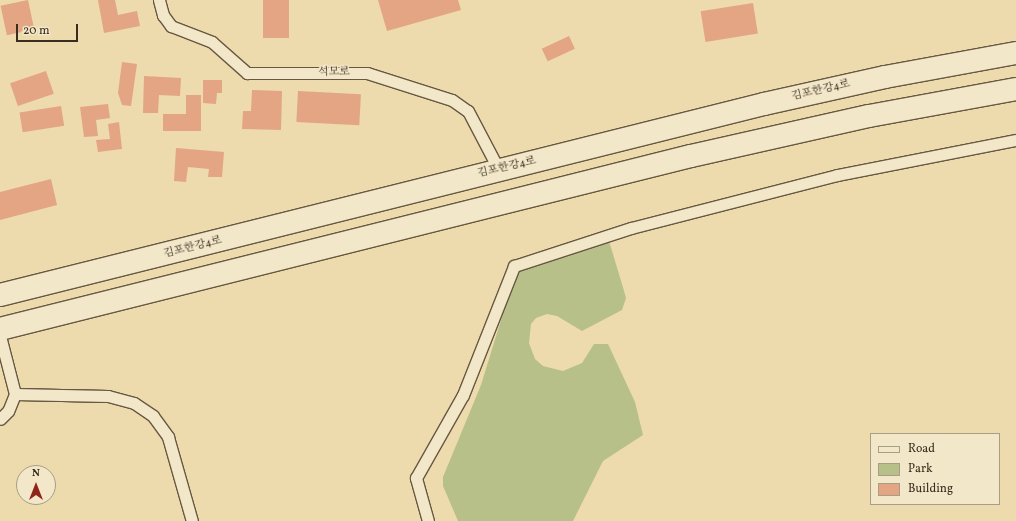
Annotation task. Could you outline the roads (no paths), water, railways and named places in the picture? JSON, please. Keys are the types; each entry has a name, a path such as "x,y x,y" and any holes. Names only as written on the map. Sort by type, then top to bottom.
{"street":[{"name":"김포한강4로","path":"0,295 500,170 885,77 1016,54"},
{"path":"0,329 691,156 869,116 1016,89"}],"lane":[{"name":"석모로","path":"159,0 163,15 171,26 212,42 247,73 367,73 452,100 468,111 500,170"},
{"path":"428,521 416,478 463,395 514,266 631,228 837,175 1016,140"},
{"path":"0,336 15,394 8,411 0,419"},
{"path":"15,394 108,396 134,403 153,416 168,436 192,521"}]}
